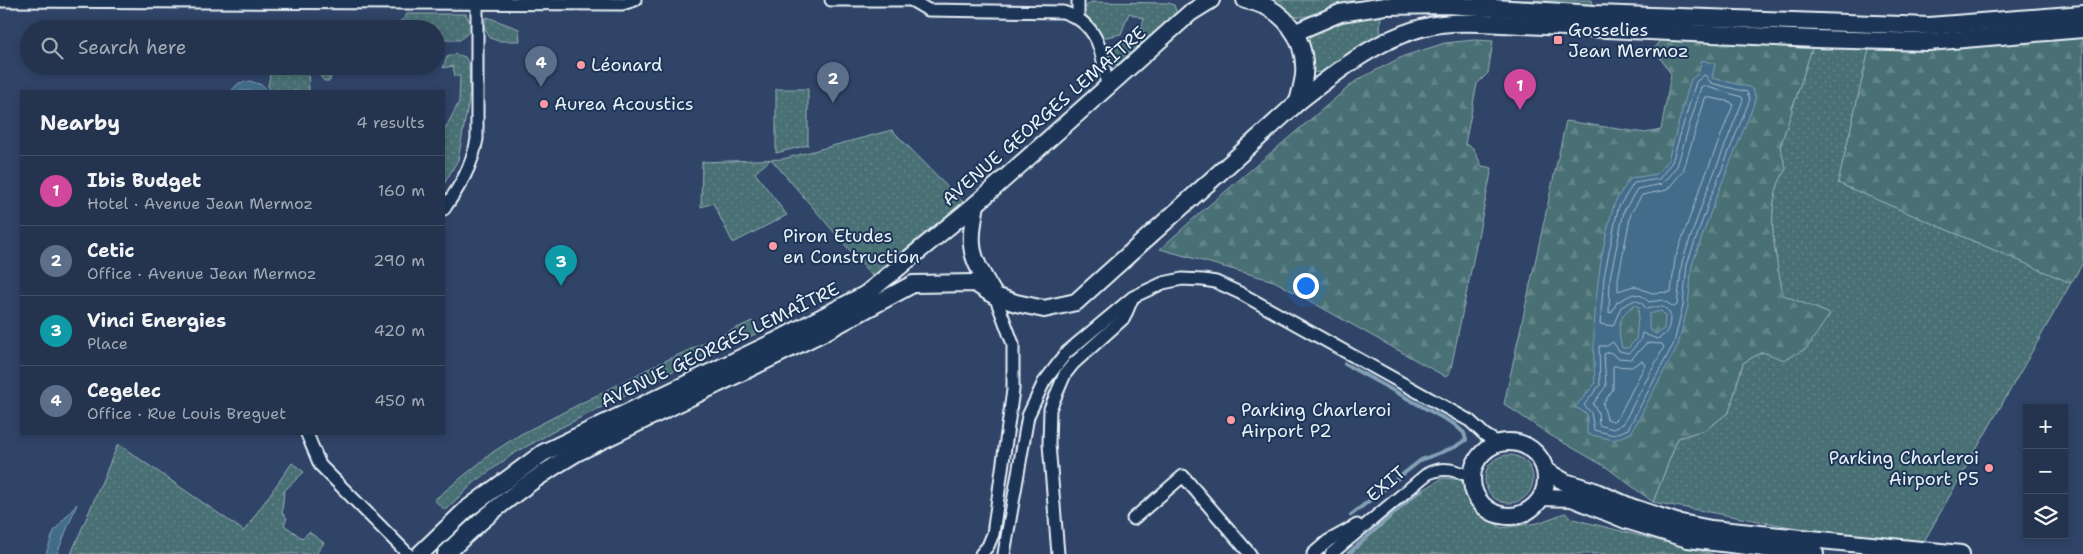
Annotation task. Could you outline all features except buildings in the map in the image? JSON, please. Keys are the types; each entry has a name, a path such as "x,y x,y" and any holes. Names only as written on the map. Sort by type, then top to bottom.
{"street":[{"path":"0,1 622,4 635,0"},
{"path":"831,0 911,0 928,10 1063,12 1078,16 1089,27 1102,52 1107,87"},
{"path":"1078,0 1078,16"},
{"name":"AVENUE GEORGES LEMAÎTRE","path":"420,554 466,509 543,454 854,302 976,204 1190,13 1211,0"},
{"path":"1245,0 1259,2 1279,14 1296,32 1302,48 1304,75 1298,102"},
{"path":"445,208 464,181 474,158 477,139 477,3"},
{"path":"1296,32 1340,13 1385,6 1446,6 1595,14 1929,26 2083,14"},
{"name":"AVENUE GEORGES LEMAÎTRE","path":"446,554 481,520 551,467 826,331 913,284 975,283 995,296 1016,304 1044,309 1076,302 1298,102 1335,73 1386,42 1419,29 1451,23 1928,42 2083,30"},
{"path":"976,204 970,236 974,260 995,296 1013,344 1012,390 992,534 988,546 981,554"},
{"path":"1004,554 1028,416 1044,382 1060,361 1133,297 1159,284 1182,279 1216,282 1240,293 1470,421 1484,435 1498,444"},
{"path":"1058,554 1048,429 1050,410 1065,374 1073,364 1124,318 1133,297"},
{"path":"1060,361 1073,364"},
{"path":"307,435 320,465 408,554"},
{"path":"1516,442 1532,449 1543,462 1546,471 1542,497 1528,511 1519,515 1499,515 1482,505 1476,496 1472,477 1480,456 1488,448 1498,444 1516,442"},
{"name":"EXIT","path":"1331,554 1413,483 1436,469 1451,469 1472,477"},
{"path":"1546,471 1565,482 1676,522 1712,529 1960,554"},
{"path":"1133,519 1183,476 1250,554"},
{"path":"1542,497 1572,498 1626,520 1688,539 1814,554"},
{"path":"1313,554 1328,541 1347,531 1396,498"},
{"path":"1009,532 1013,554"}],"green space":[{"path":"1272,0 1355,0 1313,15 1297,17 1288,13"},
{"path":"1448,0 1592,0 1595,13"},
{"path":"1091,2 1169,3 1174,5 1177,14 1122,65 1111,64 1107,52 1112,47 1128,41 1137,45 1144,31 1141,28 1144,19 1129,13 1121,34 1102,38 1085,13 1084,8"},
{"path":"1381,12 1380,35 1360,46 1322,73 1314,72 1310,64 1309,40 1312,33 1327,23"},
{"path":"407,14 466,14 471,25 470,31 460,40 445,40 445,20 402,20"},
{"path":"487,17 519,29 520,41 498,41 490,38 484,27"},
{"path":"2083,29 2083,263 2071,283 1838,183 1871,41"},
{"path":"1668,32 1815,39 1780,147 1786,169 1774,198 1773,230 1783,295 1830,314 1807,348 1785,360 1762,352 1743,363 1729,412 1707,429 1678,438 1653,502 1606,467 1550,435 1504,404 1566,121 1645,133 1661,130 1671,74 1654,49"},
{"path":"1815,39 1871,41 1838,183 2071,283 1919,550 1653,502 1678,438 1707,429 1729,412 1743,363 1830,314 1783,295 1773,230 1774,198 1786,169 1780,147"},
{"path":"1474,40 1493,41 1488,73 1477,84 1465,144 1473,148 1482,166 1492,168 1450,373 1446,377 1274,281 1160,249 1357,80 1404,56 1445,43"},
{"path":"456,54 465,57 469,63 470,93 458,160 445,182 445,129 459,102 460,76 455,76 453,66 445,68 447,57"},
{"path":"270,75 308,75 309,90 270,90 268,86"},
{"path":"320,75 331,75 330,81 324,81"},
{"path":"776,89 808,89 808,145 776,153"},
{"path":"892,130 963,202 872,276 771,159 783,159"},
{"path":"770,159 755,173 787,215 733,243 713,203 701,207 702,162"},
{"path":"752,321 756,334 717,349 558,429 513,454 475,482 445,510 434,500 493,452 521,434 652,367"},
{"path":"118,444 244,531 292,463 304,472 284,491 282,513 287,518 284,525 302,538 309,532 324,543 316,554 71,554"},
{"path":"1509,455 1518,457 1526,462 1531,470 1533,479 1531,488 1526,496 1518,501 1509,503 1500,501 1492,496 1487,488 1485,479 1487,470 1492,462 1500,457"},
{"path":"1443,478 1461,480 1474,507 1501,528 1538,523 1565,513 1573,519 1713,554 1350,554 1415,495"}],"water":[{"path":"1702,60 1715,64 1712,78 1749,87 1753,90 1756,99 1715,200 1692,265 1688,306 1678,345 1631,433 1614,440 1587,434 1587,414 1575,407 1595,384 1596,295 1607,229 1614,204 1631,178 1657,174 1668,160 1691,79 1698,74","holes":["1634,305 1639,307 1636,339 1628,348 1622,348 1620,324 1625,313","1661,311 1665,315 1664,329 1656,334 1649,329 1649,314"]},
{"path":"250,81 262,85 268,90 232,90 239,83"},
{"path":"77,504 57,554 46,554 54,531"}],"waterway":[{"path":"1345,364 1454,424 1464,433 1466,440 1455,447 1421,460 1351,515"},
{"path":"1348,554 1421,489"}],"place":[{"name":"Gosselies Jean Mermoz","path":"1558,40"},
{"name":"Léonard","path":"581,65"},
{"name":"Cegelec","path":"541,87"},
{"name":"Cetic","path":"833,103"},
{"name":"Aurea Acoustics","path":"544,104"},
{"name":"Ibis Budget","path":"1520,110"},
{"name":"Piron Etudes en Construction","path":"773,246"},
{"name":"Vinci Energies","path":"561,286"},
{"name":"Parking Charleroi Airport P2","path":"1231,420"},
{"name":"Parking Charleroi Airport P5","path":"1989,468"}]}
